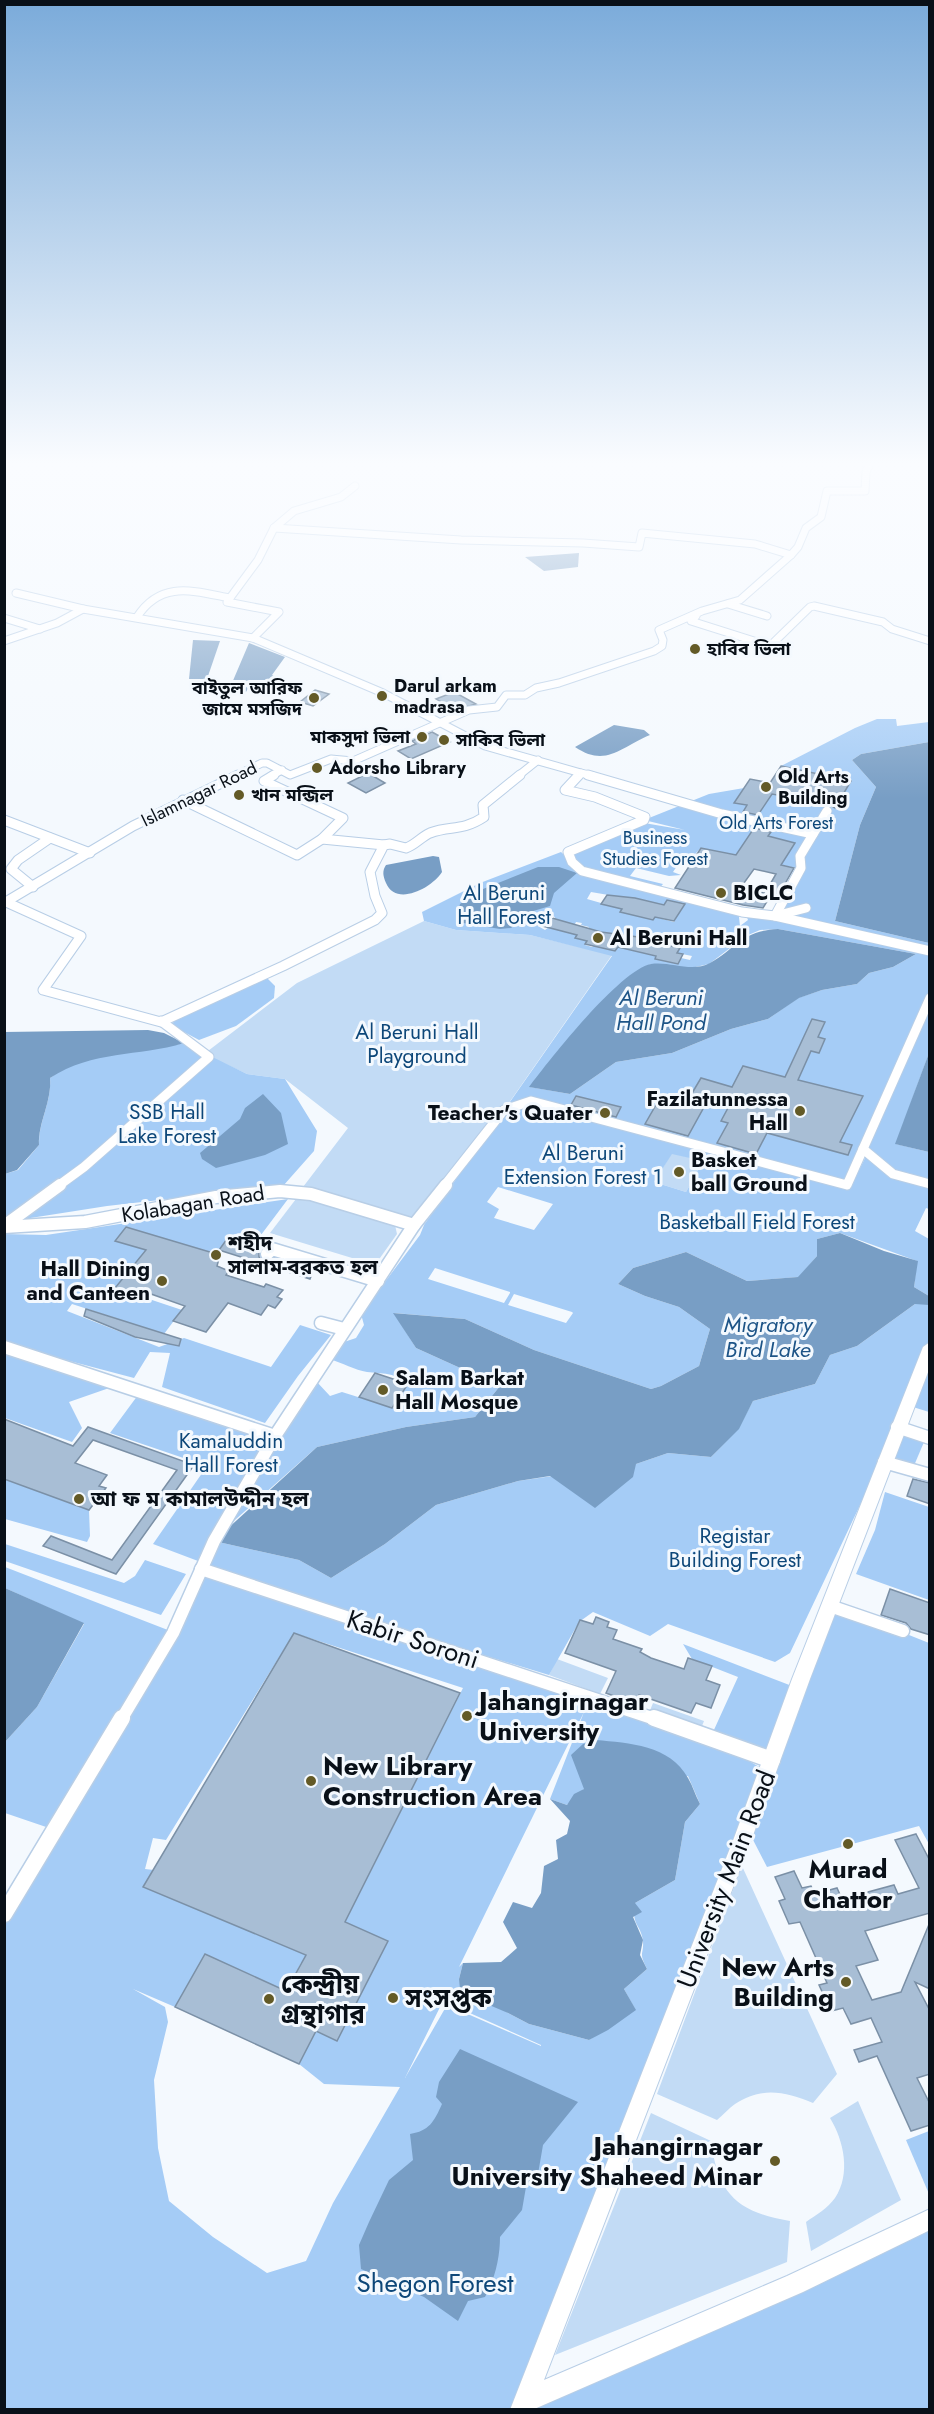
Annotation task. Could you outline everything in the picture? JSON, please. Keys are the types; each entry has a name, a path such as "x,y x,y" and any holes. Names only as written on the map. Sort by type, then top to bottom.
{"street":[{"path":"248,574 227,602 279,612 253,638"},
{"path":"770,574 740,600 724,603 698,614 691,621 770,646 810,607 814,606 883,622 892,629 930,641"},
{"path":"136,617 150,600 167,592 184,591 230,598"},
{"path":"16,593 83,609 253,638 383,693 436,723 485,746 722,814 813,834"},
{"path":"724,603 767,616"},
{"path":"4,641 57,623 83,609"},
{"name":"Islamnagar Road","path":"5,902 133,826 262,763 282,770 290,776 331,759 353,761 469,710 490,709 497,706 506,695 525,695 536,688 559,683 654,651 662,646 663,640 659,630 679,624 698,614"},
{"path":"4,618 41,629"},
{"path":"183,800 297,855 318,839 384,845 387,843 395,844 400,848 409,848 425,836 439,830 462,829 484,817 483,805 538,760"},
{"path":"282,770 264,781 343,818 322,839"},
{"path":"581,773 566,790 595,797 645,817 644,820 605,838 568,852 572,862 582,871 742,912 775,916 930,951"},
{"path":"775,916 801,868 800,856 827,811"},
{"path":"4,820 90,853"},
{"path":"33,887 11,869 18,860 50,838"},
{"path":"161,1022 283,966 375,920 382,913 375,896 370,872 384,845"},
{"path":"4,1226 84,1167 209,1057 161,1022 43,990 81,936 5,902"},
{"path":"775,916 806,908"},
{"path":"4,1914 173,1633 214,1541 275,1436 414,1225 504,1110 531,1101 847,1185 930,998"},
{"path":"863,1149 893,1174 930,1184"},
{"name":"Kolabagan Road","path":"4,1226 42,1226 129,1215 185,1202 254,1192 300,1192 376,1216 414,1225"},
{"path":"267,1254 272,1249 378,1281"},
{"path":"321,1323 344,1329"},
{"path":"4,1347 275,1436"},
{"name":"University Main Road","path":"524,2406 743,1838 897,1427 930,1347"},
{"path":"897,1427 930,1438"},
{"path":"884,1462 930,1475"},
{"name":"Kabir Soroni","path":"201,1569 626,1705 772,1760"},
{"path":"830,1606 903,1631"},
{"path":"524,2406 795,2284 929,2220"}],"green space":[{"path":"877,719 896,719 897,726 929,722 929,742 861,754 852,760 876,787 860,825 835,921 929,943 929,1053 896,1144 929,1152 929,1184 893,1174 863,1150 847,1185 644,1132 850,1188 866,1156 895,1178 929,1188 929,1209 926,1208 915,1231 929,1239 929,1296 914,1287 917,1261 840,1233 817,1239 817,1256 799,1277 747,1281 686,1252 633,1268 618,1284 679,1307 710,1329 699,1366 651,1389 534,1350 465,1319 394,1313 416,1348 500,1386 475,1417 406,1427 317,1447 217,1536 316,1381 330,1396 342,1392 393,1408 408,1384 403,1380 388,1374 362,1371 330,1359 341,1343 356,1338 364,1325 361,1314 420,1235 424,1225 612,956 530,935 456,930 424,921 422,912 480,883 561,852 571,861 568,852 609,839 644,823 685,830 644,820 709,794 744,788 835,808 851,781 781,766","holes":["701,848 801,868 775,916 745,912 748,920 740,926 739,917 742,912 657,891 663,884 630,876 636,868 669,876 681,875 673,872 683,857 691,858","591,892 661,904 659,908 679,913 674,922 655,917 653,920 621,912 622,909 587,899","544,913 555,917 553,921 558,920 574,926 576,922 582,923 581,925 589,927 587,931 601,931 600,934 611,937 615,934 614,937 621,939 623,934 632,936 630,939 633,940 635,936 645,938 644,941 650,942 649,945 660,945 661,948 663,944 670,945 668,949 676,951 680,948 677,953 692,956 690,960 681,958 678,964 655,959 656,956 649,954 652,949 638,946 635,951 632,950 634,945 628,944 625,948 618,946 615,951 607,949 609,946 601,941 592,947 585,945 587,941 575,938 579,932 566,932 568,928 553,924 545,930 529,921 532,916","778,929 916,954 893,967 869,973 857,984 822,990 798,998 768,1019 731,1029 672,1053 616,1062 570,1094 530,1087 638,971 651,964 691,968 709,964 746,936 760,930","672,1154 703,1161 686,1192 654,1182","498,1187 553,1204 534,1230 494,1218 499,1209 487,1202","435,1268 510,1292 504,1303 428,1279","514,1294 572,1312 566,1323 508,1305"]},
{"name":"Al Beruni Hall Playground","path":"424,921 456,930 530,935 612,955 424,1225 303,1187 348,1128 285,1079 247,1074 204,1054 297,983"},
{"path":"267,978 275,986 274,998 236,1026 199,1040 171,1025 177,1018"},
{"name":"SSB Hall Lake Forest","path":"184,1043 247,1074 285,1079 317,1131 314,1151 283,1186 107,1206 5,1222 5,1174 18,1170 39,1145 50,1078 67,1066 83,1060"},
{"name":"Basket ball Ground","path":"672,1153 703,1161 686,1192 654,1182"},
{"path":"299,1195 395,1225 397,1234 375,1265 270,1233"},
{"path":"288,1199 252,1247 227,1239 216,1254 126,1227 116,1241 211,1270 116,1288 182,1310 164,1334 72,1304 67,1311 159,1347 184,1338 271,1367 300,1325 331,1335 298,1376 265,1423 162,1387 170,1353 150,1352 134,1378 5,1344 4,1234 46,1235"},
{"path":"929,1303 929,1341 897,1427 790,1653 775,1662 668,1624 650,1636 593,1612 579,1622 549,1675 239,1581 710,1738 766,1771 525,2399 930,2221 929,2409 541,2410 524,2400 521,2410 5,2409 4,1913 52,1829 5,1813 5,1742 37,1707 84,1624 5,1588 5,1567 173,1632 214,1541 299,1560 331,1578 385,1544 436,1505 518,1481 636,1464 668,1453 711,1457 738,1429 753,1401 815,1384 830,1355 857,1346 915,1304","holes":["294,1633 463,1688 325,1962 143,1887 154,1870 145,1869 153,1838 166,1840","584,1712 550,1799 567,1805 584,1789 688,1776 700,1804 685,1822 675,1880 635,1903 634,1916 642,1935 642,1956 647,1969 624,1989 635,2009 589,2040 529,2024 508,2013 459,1979 463,1963 459,1967","388,1941 337,2040 316,2031 299,2064 324,2084 400,2087 333,2203 306,2261 267,2273 213,2237 169,2201 158,2148 154,2080 168,2022 165,2007 133,1989 175,2007 205,1955 286,1991 301,1963 331,1976","443,2001 541,2045 447,2005 405,2078"]},
{"path":"5,1351 112,1387 69,1402 82,1428 72,1442 5,1418"},
{"path":"929,1365 929,1412 913,1407"},
{"name":"Kamaluddin Hall Forest","path":"138,1395 270,1438 198,1561 153,1544 207,1466 110,1433"},
{"path":"899,1434 924,1442 913,1468 888,1459"},
{"path":"4,1479 89,1510 90,1536 87,1542 5,1519"},
{"path":"885,1492 929,1507 929,1600 856,1574 875,1530"},
{"path":"5,1544 124,1583 135,1576 145,1560 186,1574 161,1615 5,1561"},
{"path":"834,1612 896,1636 909,1635 929,1643 929,1844 919,1826 767,1867 750,1834"},
{"path":"683,1644 792,1686 765,1752 713,1732 738,1677 692,1659"},
{"path":"557,1659 608,1678 600,1694 549,1675"},
{"path":"653,1703 704,1721 700,1731 649,1713"},
{"path":"742,1866 837,2074 813,2103 784,2094 764,2093 745,2098 717,2120 657,2094"},
{"path":"858,2101 901,2200 811,2251 806,2222 832,2202 843,2179 842,2147 830,2118"},
{"path":"651,2113 711,2141 714,2159 725,2187 744,2206 756,2212 790,2221 787,2262 555,2355"},
{"path":"930,2131 929,2194 906,2140"}],"water":[{"path":"193,640 220,641 207,679 189,679"},
{"path":"249,643 285,657 272,675 277,678 274,685 252,680 246,692 229,690"},
{"path":"614,725 644,730 650,735 605,756 586,753 575,747"},
{"path":"929,742 929,943 835,921 860,825 876,787 852,760 861,754"},
{"path":"433,856 439,857 442,872 423,889 414,893 398,894 386,883 383,874 386,865"},
{"path":"538,867 559,867 577,873 554,893 550,906 530,912 511,928 500,929 463,923 458,912 460,904 478,891"},
{"name":"Al Beruni Hall Pond","path":"778,929 916,954 893,967 869,973 857,984 822,990 799,998 768,1019 731,1029 672,1053 616,1062 570,1094 529,1087 604,998 638,970 651,964 703,966 748,936"},
{"path":"148,1030 164,1033 184,1043 99,1058 66,1069 50,1078 39,1145 17,1170 5,1174 4,1032"},
{"path":"929,1053 929,1152 895,1144"},
{"path":"263,1094 281,1113 288,1144 265,1155 216,1168 202,1159 200,1153 240,1119 245,1108"},
{"name":"Migratory Bird Lake","path":"840,1233 884,1251 918,1261 914,1287 929,1296 929,1305 915,1304 857,1346 830,1355 815,1384 753,1401 739,1429 711,1457 668,1453 636,1464 633,1477 595,1508 550,1476 518,1481 436,1505 385,1544 331,1578 299,1560 214,1541 317,1447 406,1427 475,1417 500,1386 416,1348 393,1313 465,1319 534,1350 651,1389 699,1366 710,1329 679,1307 618,1284 633,1268 686,1252 747,1281 798,1277 817,1256 817,1239"},
{"path":"5,1588 84,1623 37,1707 5,1742"},
{"path":"596,1740 635,1745 660,1752 680,1767 688,1778 700,1804 685,1822 675,1880 635,1903 642,1912 633,1917 643,1940 640,1955 647,1969 624,1989 636,2010 589,2040 529,2024 468,1996 460,1989 459,1979 463,1963 501,1962 517,1948 503,1922 513,1902 532,1908 541,1893 544,1866 558,1859 556,1840 567,1834 570,1821 550,1799 567,1805 574,1794 584,1789 571,1755 583,1744"},
{"path":"460,2049 578,2102 543,2145 538,2174 526,2187 522,2210 500,2237 496,2268 485,2297 468,2301 458,2321 424,2297 361,2269 359,2245 389,2180 413,2160 410,2134 422,2131 436,2116 442,2104 436,2097 439,2082"}],"building":[{"name":"বাইতুল আরিফ জামে মসজিদ","path":"315,690 329,694 313,706 300,702"},
{"path":"454,692 476,704 455,710 436,699"},
{"path":"432,732 450,742 411,759 398,751 416,744 412,741"},
{"name":"Old Arts Building","path":"781,766 851,781 835,808 828,804 772,794 758,815 743,812 747,805 734,803 750,779 770,783"},
{"path":"368,773 385,783 366,793 348,783"},
{"path":"754,828 771,832 768,836 795,843 781,865 794,868 778,896 765,893 776,874 754,869 741,887 771,895 763,908 675,888 701,848 736,855"},
{"name":"Al Beruni Hall","path":"607,895 635,898 664,905 667,900 685,904 674,921 655,917 653,920 620,912 622,909 601,904"},
{"name":"Al Beruni Hall","path":"538,914 601,932 646,938 644,940 680,948 677,953 683,954 678,964 618,947 615,951 585,944 587,941 575,938 577,935 531,923"},
{"path":"812,1019 825,1022 818,1037 825,1039 819,1053 811,1051 798,1080 863,1096 840,1142 852,1145 848,1155 767,1133 756,1154 717,1143 728,1123 721,1121 729,1106 708,1100 688,1136 645,1124 660,1098 685,1105 701,1078 732,1087 743,1066 785,1077"},
{"name":"Teacher's Quater","path":"576,1096 621,1107 616,1117 571,1105"},
{"path":"126,1227 220,1255 217,1266 229,1271 226,1275 264,1287 266,1284 283,1290 277,1297 282,1299 275,1308 268,1305 261,1315 228,1303 206,1332 173,1321 185,1306 151,1294 149,1297 115,1288 146,1250 115,1241"},
{"path":"227,1239 259,1251 259,1257 264,1262 274,1258 313,1271 310,1279 219,1250"},
{"path":"86,1309 181,1339 179,1346 135,1337 84,1316"},
{"name":"Salam Barkat Hall Mosque","path":"375,1373 408,1384 392,1408 359,1397"},
{"name":"আ ফ ম কামালউদ্দীন হল","path":"4,1419 73,1446 88,1427 194,1465 116,1574 43,1546 51,1536 112,1560 177,1470 93,1440 75,1463 107,1475 99,1486 106,1488 89,1510 4,1479"},
{"path":"913,1479 930,1483 930,1504 907,1496"},
{"path":"890,1589 930,1603 930,1635 911,1629 906,1623 881,1615"},
{"path":"596,1617 609,1622 607,1627 617,1630 613,1639 642,1649 640,1652 651,1658 684,1669 688,1658 712,1666 706,1680 720,1685 711,1708 696,1703 691,1713 639,1695 635,1704 606,1693 616,1671 565,1653 580,1620 593,1624"},
{"name":"New Library Construction Area","path":"294,1633 460,1693 345,1922 388,1941 337,2041 316,2031 299,2064 175,2007 205,1954 286,1991 306,1955 143,1887"},
{"name":"New Arts Building","path":"916,1834 930,1861 930,1913 865,1931 878,1960 856,1966 872,2000 901,1992 930,1922 930,1989 915,1982 930,2011 930,2074 917,2078 930,2104 930,2125 911,2131 877,2056 859,2062 854,2050 882,2042 871,2018 851,2024 843,2008 831,2011 819,1985 827,1983 800,1922 789,1924 779,1901 785,1899 775,1877 794,1871 802,1888 811,1886 815,1894 837,1888 842,1899 894,1885 898,1894 919,1888 895,1840"}],"place":[{"name":"হাবিব ভিলা","path":"695,649"},
{"name":"Darul arkam madrasa","path":"382,696"},
{"name":"বাইতুল আরিফ জামে মসজিদ","path":"314,698"},
{"name":"মাকসুদা ভিলা","path":"422,737"},
{"name":"সাকিব ভিলা","path":"444,740"},
{"name":"Adorsho Library","path":"317,768"},
{"name":"Old Arts Building","path":"766,787"},
{"name":"খান মন্জিল","path":"239,795"},
{"name":"BICLC","path":"721,893"},
{"name":"Al Beruni Hall","path":"598,938"},
{"name":"Fazilatunnessa Hall","path":"800,1111"},
{"name":"Teacher's Quater","path":"605,1113"},
{"name":"Basket ball Ground","path":"679,1172"},
{"name":"শহীদ সালাম-বরকত হল","path":"216,1255"},
{"name":"Hall Dining and Canteen","path":"162,1281"},
{"name":"Salam Barkat Hall Mosque","path":"383,1390"},
{"name":"আ ফ ম কামালউদ্দীন হল","path":"79,1499"},
{"name":"Jahangirnagar University","path":"467,1716"},
{"name":"New Library Construction Area","path":"311,1781"},
{"name":"Murad Chattor","path":"848,1844"},
{"name":"New Arts Building","path":"846,1982"},
{"name":"সংসপ্তক","path":"393,1998"},
{"name":"কেন্দ্রীয় গ্রন্থাগার","path":"269,1999"},
{"name":"Jahangirnagar University Shaheed Minar","path":"775,2161"}],"park label":[{"name":"Old Arts Forest","path":"776,823"},
{"name":"Business Studies Forest","path":"655,848"},
{"name":"Al Beruni Hall Forest","path":"504,905"},
{"name":"Al Beruni Extension Forest 1","path":"583,1165"},
{"name":"Basketball Field Forest","path":"757,1222"},
{"name":"Registar Building Forest","path":"735,1548"},
{"name":"Shegon Forest","path":"435,2283"}]}
